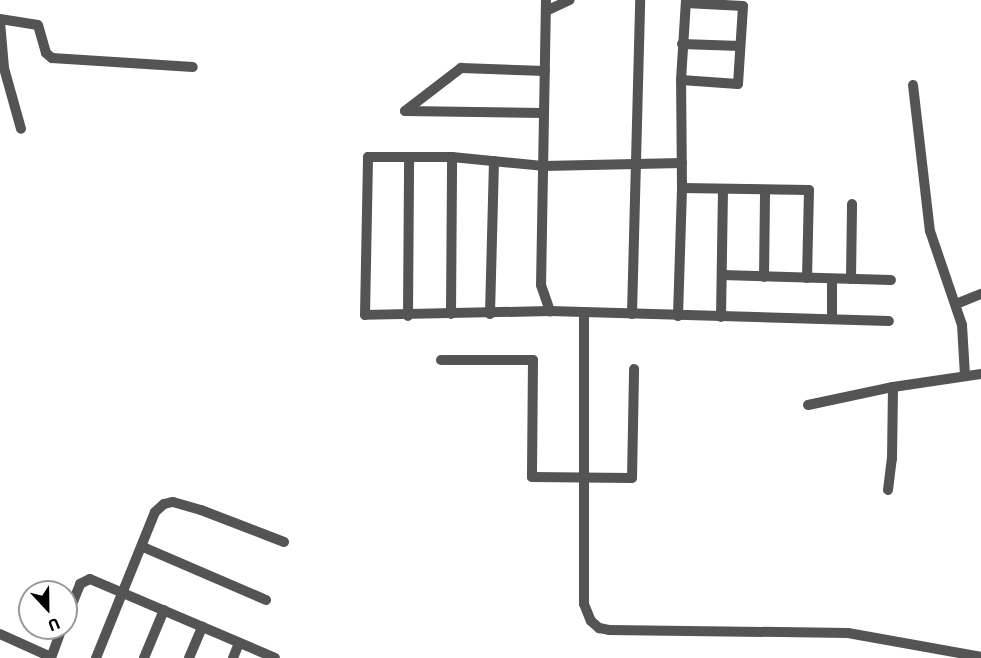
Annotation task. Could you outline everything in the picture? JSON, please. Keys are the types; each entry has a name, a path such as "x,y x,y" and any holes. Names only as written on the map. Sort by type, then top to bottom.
{"street":[{"path":"550,311 541,285 546,5 570,0"},
{"path":"632,315 640,0"},
{"path":"678,316 682,188 681,80 686,1 743,6 738,84 681,80"},
{"path":"21,129 4,68 0,21 38,25 46,53 52,58 193,67"},
{"path":"682,44 740,46"},
{"path":"544,113 405,111 461,68 545,71"},
{"path":"913,85 930,231 956,304 964,341 965,376"},
{"path":"682,163 543,166 452,157 368,157 365,315 408,316 550,311 889,321"},
{"path":"451,314 452,157"},
{"path":"408,316 409,158"},
{"path":"490,314 494,161"},
{"path":"682,188 809,190 807,278"},
{"path":"721,317 723,190"},
{"path":"764,277 765,191"},
{"path":"851,279 852,204"},
{"path":"722,275 891,280"},
{"path":"832,279 832,319"},
{"path":"956,304 981,294"},
{"path":"584,313 584,604 591,621 599,628 848,633 981,657"},
{"path":"441,360 533,360 532,477 632,478 634,369"},
{"path":"808,405 893,387 981,374"},
{"path":"888,490 892,459 893,387"},
{"path":"96,658 143,547 155,512 164,504 173,502 284,542"},
{"path":"143,547 266,600"},
{"path":"78,590 82,581 90,579 275,658"},
{"path":"144,658 164,610"},
{"path":"189,658 202,627"},
{"path":"0,634 51,657 57,640"},
{"path":"233,658 238,643"}]}
